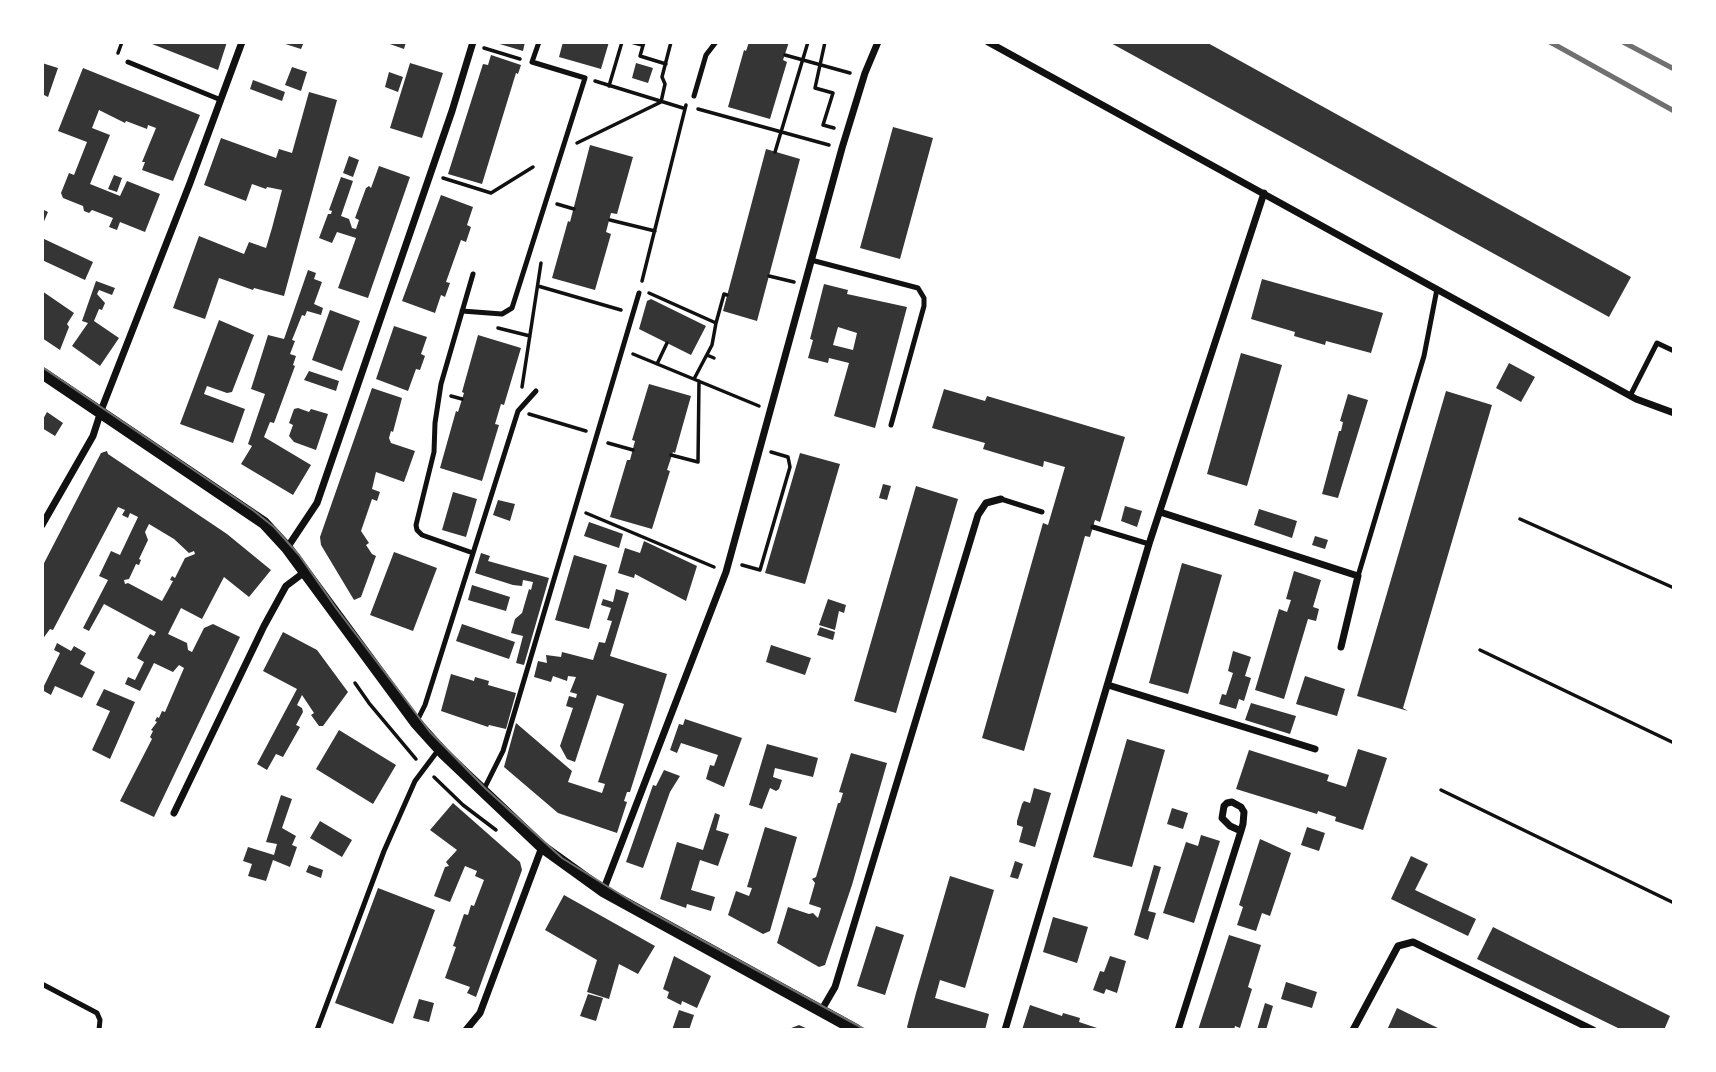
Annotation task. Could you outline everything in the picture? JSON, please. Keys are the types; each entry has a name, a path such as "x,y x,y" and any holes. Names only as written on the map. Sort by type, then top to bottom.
{"street":[{"path":"42,525 93,436 242,42"},
{"path":"287,548 317,503 448,124 473,42"},
{"path":"603,891 726,572 811,260 864,77 878,42"},
{"path":"988,42 1630,396 1674,413"},
{"path":"1005,1030 1149,544 1264,193"},
{"path":"42,373 264,523 306,571 416,723 439,749 542,847 603,891 856,1030"},
{"path":"821,1011 835,988 978,515 986,503 1001,499"},
{"path":"1160,512 1358,576 1341,647"},
{"path":"174,813 264,626 286,586 306,571"},
{"path":"1108,685 1315,749"},
{"path":"1178,1030 1241,831"},
{"path":"466,1030 480,1013 542,847"},
{"path":"1353,1030 1398,946 1413,942 1592,1030"}],"lane":[{"path":"462,311 502,314 512,308 585,78 532,62 538,42"},
{"path":"694,96 706,55 716,42"},
{"path":"128,62 221,100"},
{"path":"811,260 918,288 925,298 891,425"},
{"path":"473,274 441,384 434,452 416,525 422,535 473,553"},
{"path":"1358,576 1424,356 1437,289"},
{"path":"483,792 503,751 639,293"},
{"path":"1630,396 1657,343 1674,351"},
{"path":"416,723 425,705 518,411 536,391"},
{"path":"1001,499 1042,512"},
{"path":"1093,527 1149,544"},
{"path":"317,1030 384,851 415,781 439,749"},
{"path":"42,984 97,1013 100,1020 99,1030"}],"path":[{"path":"609,86 622,42"},
{"path":"631,42 643,44 640,56 666,64"},
{"path":"661,102 665,84 662,77 671,42"},
{"path":"775,152 808,42"},
{"path":"585,78 661,102 832,146 836,129 823,125 833,93 815,88 825,42"},
{"path":"484,48 532,62"},
{"path":"785,55 864,77"},
{"path":"694,96 685,107 639,291 716,323"},
{"path":"576,132 572,145 661,102"},
{"path":"442,178 491,193 533,167"},
{"path":"553,215 560,192"},
{"path":"557,204 574,209"},
{"path":"610,220 655,231"},
{"path":"542,260 518,411 633,450"},
{"path":"769,276 796,282"},
{"path":"537,286 634,314"},
{"path":"671,455 698,462 696,380 712,345 724,294 727,295"},
{"path":"657,364 667,343"},
{"path":"624,350 771,410"},
{"path":"707,355 714,358"},
{"path":"740,564 760,570 790,467 788,457 769,452"},
{"path":"576,509 726,572"},
{"path":"1520,519 1674,588"},
{"path":"1480,650 1674,743"},
{"path":"1441,790 1674,903"}],"building":[{"path":"147,42 227,42 218,70"},
{"path":"279,42 304,42 301,49"},
{"path":"384,42 406,42 404,49"},
{"path":"493,42 525,42 523,51"},
{"path":"563,42 609,42 601,69 559,57"},
{"path":"749,42 789,42 783,60 787,62 770,119 728,107 744,50 746,51"},
{"path":"1109,42 1206,42 1631,277 1609,317"},
{"path":"491,55 521,65 518,74 516,73 482,184 448,174 483,64 488,65"},
{"path":"42,63 58,68 48,97 42,94"},
{"path":"410,63 443,73 422,138 390,128"},
{"path":"636,63 653,68 648,83 632,78"},
{"path":"292,67 307,72 301,91 285,85"},
{"path":"83,68 200,115 173,181 142,170 145,162 142,162 156,128 148,125 147,129 126,121 125,123 99,110 92,128 110,135 90,184 120,196 127,181 160,194 145,232 120,222 117,230 109,227 113,218 92,210 89,213 84,211 83,206 63,198 61,193 69,173 74,175 87,142 58,131"},
{"path":"389,72 403,77 398,92 385,87"},
{"path":"253,80 285,92 282,101 250,89"},
{"path":"309,92 337,100 284,296 254,288 253,290 219,278 205,319 173,308 199,236 244,254 249,242 266,248 272,228 282,190 266,189 252,184 246,201 204,185 221,138 276,158 279,149 292,153"},
{"path":"893,127 933,138 900,259 860,248"},
{"path":"590,145 633,157 617,214 611,213 606,232 611,234 595,290 552,278"},
{"path":"766,149 800,159 757,321 723,311"},
{"path":"349,156 359,160 353,177 343,173"},
{"path":"379,166 410,177 368,298 338,288 356,238 337,232 332,243 319,238 328,214 331,214 332,211 329,210 341,177 353,181 341,216 349,219 352,228 356,229 359,220 355,218 366,188 371,188"},
{"path":"114,175 122,178 117,192 108,189"},
{"path":"441,195 473,207 467,225 471,227 466,242 461,240 446,282 450,283 445,297 441,295 435,313 402,301"},
{"path":"42,209 48,212 42,226"},
{"path":"42,238 93,262 85,280 42,260"},
{"path":"308,270 316,273 314,279 322,282 314,304 323,308 321,315 307,311 305,316 302,315 292,340 295,341 290,354 296,356 295,366 274,423 270,422 264,437 311,465 293,495 241,464 252,446 248,444 265,394 251,389 268,335 284,339"},
{"path":"1262,279 1383,313 1371,353 1326,341 1325,345 1294,336 1295,332 1251,319"},
{"path":"96,281 115,288 112,295 99,290 97,294 105,303 94,321 119,338 100,366 72,346 88,323 82,321"},
{"path":"824,284 848,290 847,294 907,307 875,428 834,416 849,363 829,358 828,363 808,358 813,340 810,339","holes":["838,327 857,333 853,350 833,345"]},
{"path":"42,291 74,313 67,324 69,327 60,350 42,338"},
{"path":"651,299 706,326 691,355 639,329 647,301"},
{"path":"330,310 360,321 342,371 312,360"},
{"path":"219,320 254,335 232,392 227,393 207,386 204,394 245,409 233,443 180,424"},
{"path":"394,326 427,337 421,354 425,356 420,370 416,369 408,391 376,379"},
{"path":"478,335 521,348 504,405 501,404 495,424 499,425 482,481 440,468 456,411 458,412 464,393 462,392"},
{"path":"1241,353 1282,365 1247,486 1207,474"},
{"path":"1509,363 1535,377 1521,402 1496,388"},
{"path":"309,371 339,381 336,391 304,380"},
{"path":"649,384 691,396 675,453 673,452 667,470 670,471 652,529 610,517 627,460 630,460 635,441 632,440"},
{"path":"372,388 402,398 389,438 391,443 415,451 404,482 376,472 372,489 380,492 377,501 372,499 361,531 369,543 366,545 376,556 361,597 354,600 321,545 320,537"},
{"path":"944,389 985,401 987,396 1125,437 1100,522 1095,520 1090,537 1085,536 1024,751 982,738 1043,523 1048,525 1065,467 1044,461 1043,467 983,449 985,443 932,428"},
{"path":"1446,391 1492,405 1403,708 1408,711 1357,696"},
{"path":"1348,394 1368,400 1338,498 1322,494 1341,431 1343,422 1340,421"},
{"path":"294,409 328,414 316,450 294,442 289,436 293,425 289,423"},
{"path":"47,412 63,423 55,436 42,428"},
{"path":"107,451 227,534 271,570 249,597 224,577 202,619 181,608 168,634 187,643 188,650 192,652 204,628 213,624 240,637 154,817 120,801 152,739 151,730 157,722 155,721 162,711 165,712 184,668 179,665 173,672 154,663 140,691 125,684 128,677 135,680 144,662 137,658 150,634 154,636 156,632 104,604 89,631 83,628 108,580 99,576 111,551 120,555 138,517 130,513 128,518 122,515 125,510 118,507 53,630 50,629 42,640 42,567 101,453","holes":["149,524 174,539 189,553 194,551 195,554 185,558 175,578 172,576 170,580 173,581 162,601 128,583 125,584 124,580 129,579 136,564 139,565 148,540 145,532"]},
{"path":"800,453 840,464 805,584 765,573"},
{"path":"883,484 891,486 887,500 879,498"},
{"path":"916,486 958,499 896,713 854,701"},
{"path":"453,492 477,499 466,537 442,530"},
{"path":"498,500 515,504 510,521 493,515"},
{"path":"1125,506 1142,511 1137,527 1121,521"},
{"path":"1259,509 1297,521 1292,538 1254,525"},
{"path":"589,522 623,534 619,548 584,536"},
{"path":"1315,536 1328,540 1325,549 1312,545"},
{"path":"644,541 697,566 686,601 635,574 634,578 618,573 625,548 640,553"},
{"path":"394,552 437,568 413,631 370,615"},
{"path":"481,553 490,556 488,561 549,578 524,665 516,663 523,636 511,633 515,619 522,613 533,582 523,580 522,586 513,585 475,573"},
{"path":"574,555 607,565 589,629 555,620"},
{"path":"1182,563 1222,575 1188,694 1149,683"},
{"path":"1294,571 1321,580 1313,607 1319,609 1316,621 1308,619 1284,699 1255,690 1279,609 1287,612 1291,600 1286,599"},
{"path":"472,585 510,597 506,611 468,600"},
{"path":"616,589 629,593 610,656 667,674 630,792 627,792 624,801 627,802 617,833 558,813 504,767 516,723 572,771 568,782 602,793 605,784 598,782 624,704 597,695 575,762 567,759 560,746 573,708 566,706 569,696 576,698 577,694 570,692 576,677 568,676 567,681 553,676 551,682 534,677 538,661 547,663 546,655 561,657 562,652 593,660 599,642 605,643 612,621 607,620 611,608 601,605 603,599 613,602"},
{"path":"828,599 846,605 844,613 839,611 835,630 819,625"},
{"path":"462,624 515,642 509,659 456,641"},
{"path":"820,627 835,632 833,640 817,635"},
{"path":"283,632 317,650 348,692 323,726 319,726 311,715 314,713 302,695 297,705 303,712 296,725 300,727 283,757 276,754 267,770 257,764 297,689 263,671"},
{"path":"57,643 71,651 74,646 86,653 80,664 95,672 82,698 55,686 51,695 42,690 60,653 54,650"},
{"path":"771,645 811,658 805,675 766,662"},
{"path":"1233,651 1251,657 1245,676 1251,678 1244,701 1239,699 1236,709 1219,704 1222,694 1226,695 1233,673 1228,671"},
{"path":"451,674 474,681 475,677 489,681 488,685 516,693 506,729 488,727 441,711"},
{"path":"1305,676 1345,689 1337,716 1296,704"},
{"path":"104,689 135,702 110,759 92,750 110,711 96,705"},
{"path":"1251,703 1296,716 1290,734 1245,720"},
{"path":"685,719 742,738 724,787 706,779 710,765 714,766 718,755 681,743 677,753 670,750 679,724 683,725"},
{"path":"339,730 396,765 373,804 316,769"},
{"path":"1127,739 1165,750 1132,867 1093,857"},
{"path":"767,744 818,758 813,777 775,768 773,777 782,780 776,791 770,788 762,809 749,805"},
{"path":"1358,749 1387,758 1363,830 1335,821 1336,817 1318,811 1317,814 1236,789 1249,750 1329,775 1327,781 1346,787"},
{"path":"851,753 887,763 852,885 825,965 819,967 777,943 788,907 813,913 818,918 821,908 809,904 815,883 812,879 816,877 840,803 843,793 839,792"},
{"path":"664,770 680,776 670,792 643,868 626,862 653,785 656,786"},
{"path":"1034,788 1051,793 1035,847 1019,842 1023,827 1017,825 1022,804 1024,801 1030,803"},
{"path":"281,795 292,799 282,828 296,836 292,845 297,847 290,867 273,860 266,881 248,876 252,864 243,861 248,847 274,855 277,844 266,842"},
{"path":"453,803 520,862 522,870 476,997 467,993 470,987 445,978 464,914 468,915 471,905 474,906 484,880 475,876 477,871 465,866 450,902 434,896 445,867 449,866 446,862 457,850 430,830"},
{"path":"1172,808 1188,813 1183,829 1167,824"},
{"path":"715,813 720,815 716,830 729,834 718,866 700,860 691,890 715,897 711,911 687,904 686,908 660,899 677,842 703,850"},
{"path":"320,821 352,840 342,857 310,838"},
{"path":"765,827 797,837 770,931 763,934 728,915 736,891 749,896 752,888 747,887"},
{"path":"1307,827 1325,833 1319,851 1301,845"},
{"path":"1201,835 1220,841 1194,923 1163,913 1186,842 1198,846"},
{"path":"1260,839 1291,853 1270,916 1262,913 1256,931 1237,925 1243,907 1239,905"},
{"path":"1411,856 1428,864 1415,890 1476,919 1468,936 1391,899"},
{"path":"1015,861 1023,864 1018,879 1010,877"},
{"path":"309,865 323,870 321,878 306,872"},
{"path":"1154,865 1161,867 1148,911 1156,913 1148,940 1134,935"},
{"path":"950,876 994,890 965,988 940,980 935,998 989,1014 985,1030 909,1030 907,1027 916,993"},
{"path":"378,888 435,910 393,1024 335,1003"},
{"path":"564,895 655,946 638,974 619,964 609,999 587,992 597,960 545,930"},
{"path":"1053,917 1088,927 1077,963 1043,952"},
{"path":"876,926 904,935 885,995 857,986"},
{"path":"1493,927 1670,1016 1664,1030 1622,1030 1477,959"},
{"path":"1229,935 1261,945 1248,987 1252,989 1240,1028 1235,1026 1234,1030 1198,1030"},
{"path":"674,956 711,976 697,1008 682,1001 681,1005 667,998 669,992 663,989"},
{"path":"1110,956 1126,961 1117,993 1106,989 1104,994 1093,990 1100,971 1104,972"},
{"path":"1286,982 1317,992 1312,1008 1281,999"},
{"path":"588,994 603,998 596,1021 580,1016"},
{"path":"419,999 434,1003 429,1022 413,1018"},
{"path":"1265,1003 1273,1006 1266,1030 1257,1030"},
{"path":"1030,1005 1062,1016 1063,1013 1080,1018 1079,1022 1103,1030 1022,1030"},
{"path":"1397,1008 1442,1030 1387,1030"},
{"path":"679,1010 694,1015 689,1030 672,1030"},
{"path":"799,1025 810,1030 786,1030"}],"tram line":[{"path":"42,367 274,527 299,555 430,732 485,788 562,858 634,903 866,1030"}],"railway":[{"path":"1550,42 1674,111"},
{"path":"1623,42 1674,69"}]}
